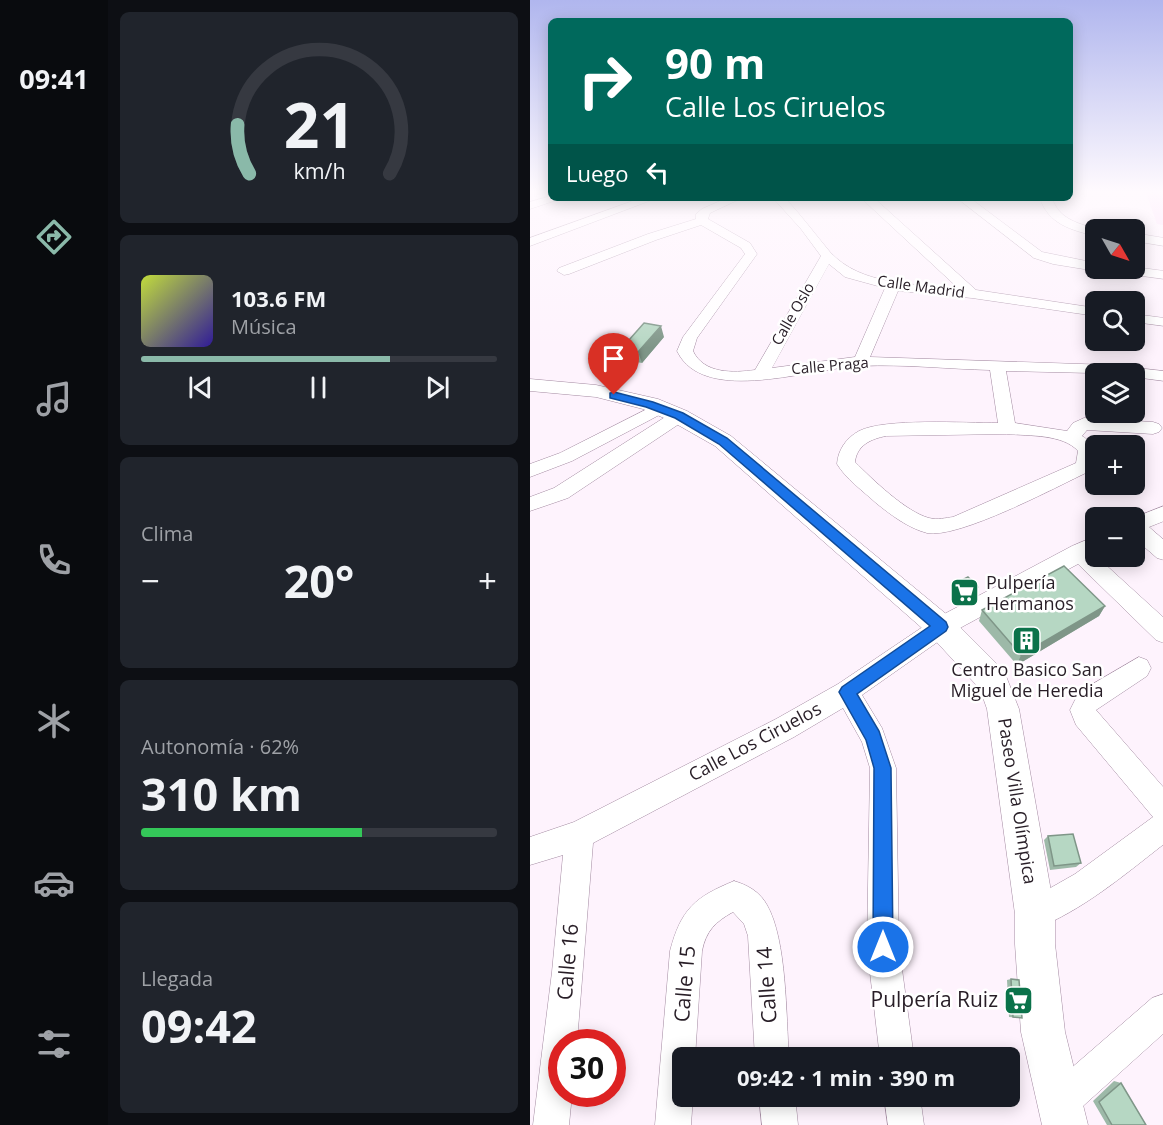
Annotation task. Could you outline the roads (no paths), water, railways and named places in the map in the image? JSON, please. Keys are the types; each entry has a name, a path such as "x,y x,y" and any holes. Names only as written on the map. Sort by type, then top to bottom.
{"main road":[{"name":"Paseo Villa Olímpica","path":"530,385 596,391 669,412 723,441 941,627 993,681 1003,709 1035,914 1035,944 1043,1032 1062,1114"}],"street":[{"path":"564,272 638,242"},
{"name":"Calle Praga","path":"740,242 746,246 751,254 719,302 690,337 685,351 688,358 706,371 739,377 861,362 1110,370 1163,376"},
{"name":"Calle Madrid","path":"817,242 827,256 850,274 893,286 972,294 1085,310"},
{"path":"916,242 972,294"},
{"path":"1022,242 1038,255 1085,265"},
{"name":"Calle Oslo","path":"761,373 827,256"},
{"path":"1145,272 1163,274"},
{"path":"861,362 874,326 893,286"},
{"path":"1145,320 1163,322"},
{"path":"997,365 1007,428"},
{"path":"530,471 669,412"},
{"path":"530,504 561,493 669,412"},
{"path":"1072,437 1084,424 1153,428"},
{"path":"1007,428 1072,437 1084,444 1088,451 1083,467 956,524 928,525 912,519 846,464 847,453 853,445 866,435 886,430 1007,428"},
{"path":"1145,520 1163,513"},
{"path":"1145,535 1163,552"},
{"name":"Calle Los Ciruelos","path":"530,851 579,835 785,728 847,692 941,627 1085,549"},
{"path":"1104,567 1163,633"},
{"path":"1139,668 1088,700 1083,710 1085,717 1163,809"},
{"path":"847,692 873,737 883,768 883,947 896,1047"},
{"path":"1035,914 1064,900 1095,879 1163,826"},
{"name":"Calle 16","path":"551,1125 568,972 579,835"},
{"name":"Calle 15","path":"673,1125 686,951 691,928 704,913 734,896 741,898 756,914"},
{"name":"Calle 14","path":"756,914 764,936 771,1047"},
{"path":"1062,1114 1163,1010"},
{"path":"778,1107 780,1125"},
{"path":"904,1107 906,1125"}],"place":[{"name":"Pulpería Hermanos","path":"965,593"},
{"name":"Centro Basico San Miguel de Heredia","path":"1027,641"},
{"name":"Pulpería Ruiz","path":"1019,1000"}]}
